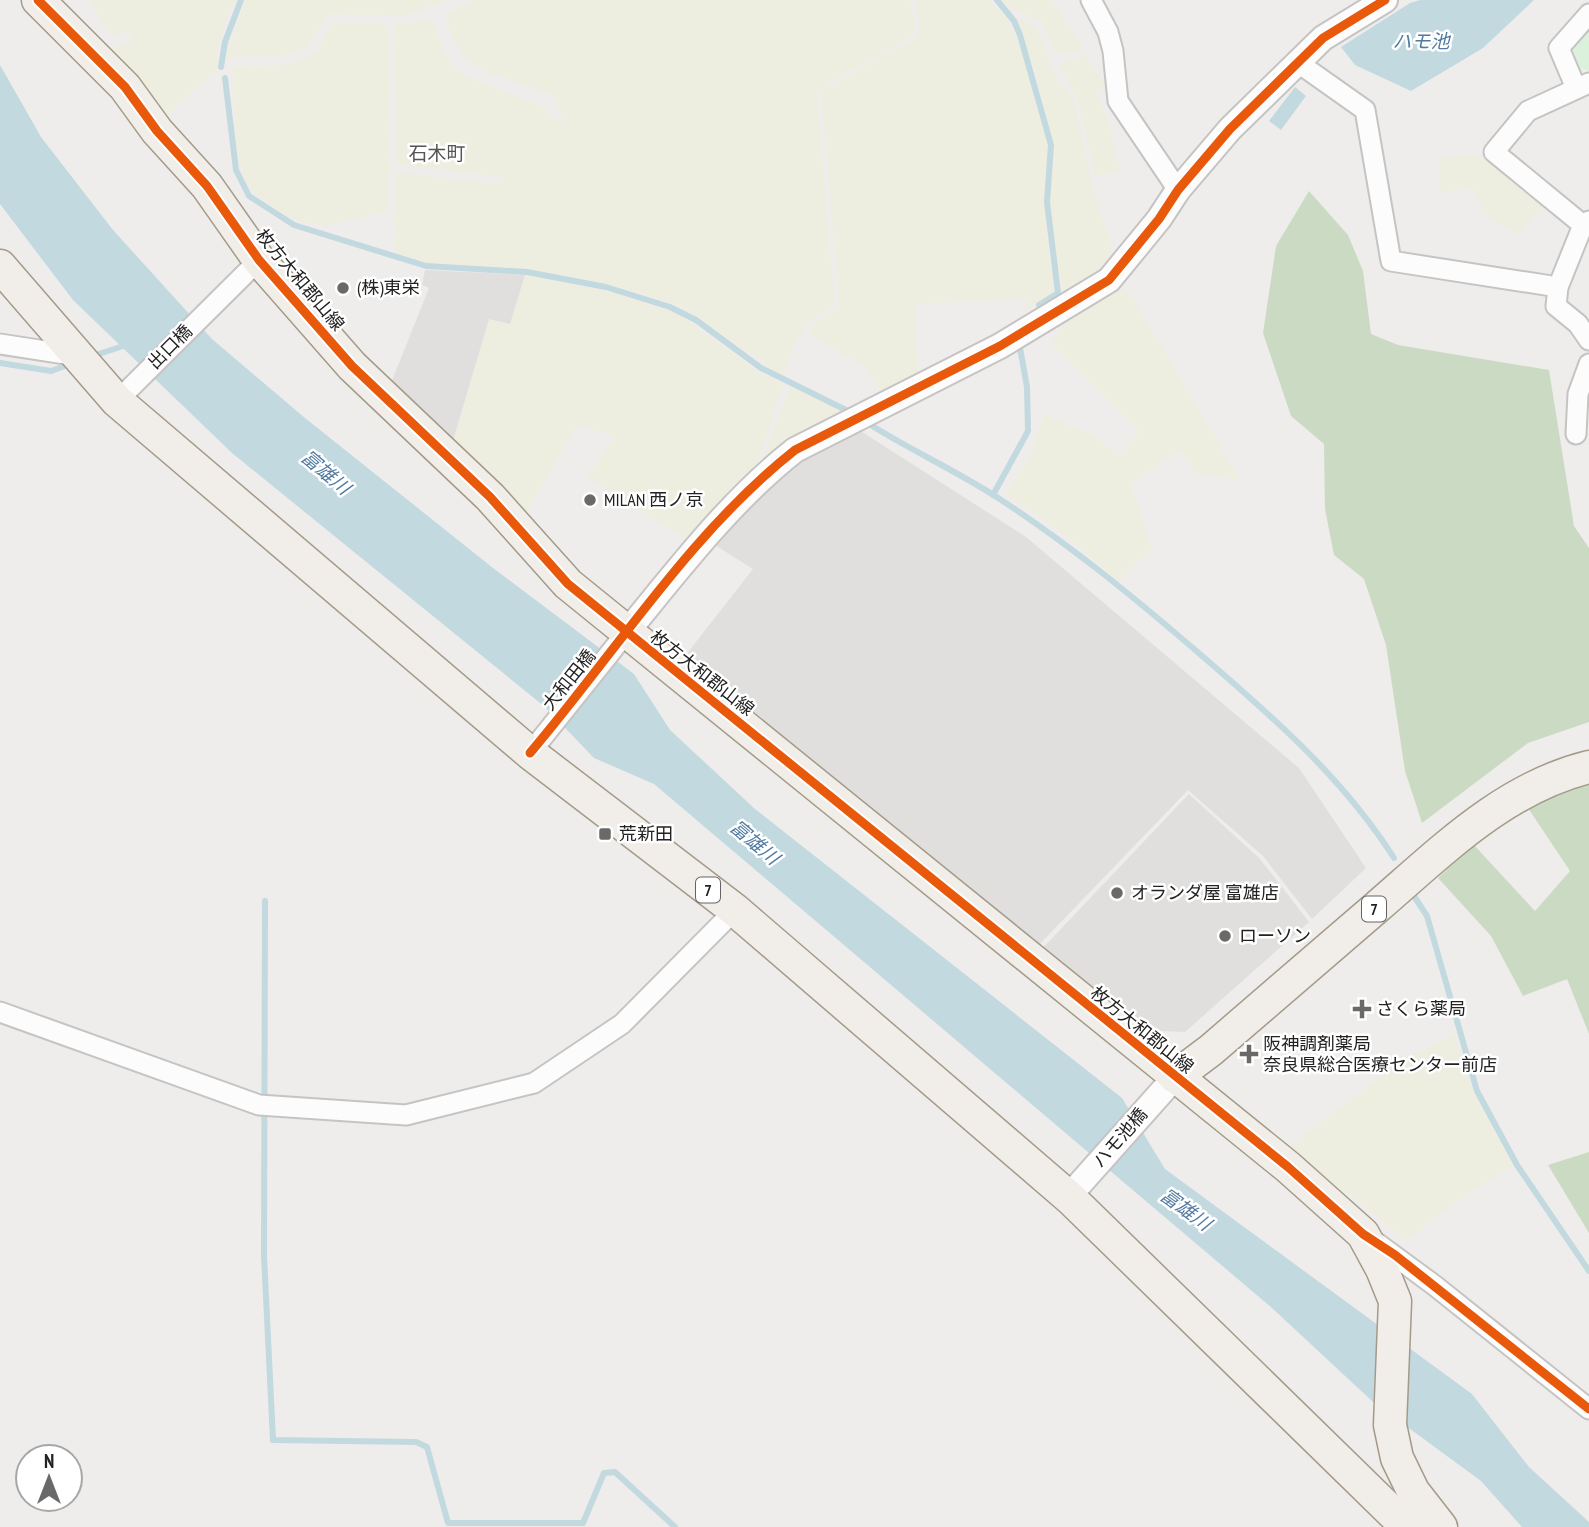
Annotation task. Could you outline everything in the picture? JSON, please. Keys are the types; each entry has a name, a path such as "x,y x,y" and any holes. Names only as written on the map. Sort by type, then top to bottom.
{"main road":[{"name":"枚方大和郡山線","path":"38,0 125,87 157,131 207,186 259,260 352,366 490,497 621,640 840,802 1169,1083 1288,1167 1363,1234 1395,1301 1390,1425 1397,1458 1413,1491 1441,1527"},
{"name":"7","path":"0,266 78,356 1074,1193 1407,1527"},
{"name":"枚方大和郡山線","path":"1169,1083 1211,1051 1442,848 1511,799 1558,775 1589,767"}],"street":[{"path":"1091,0 1108,32 1113,51 1118,101 1178,190"},
{"path":"621,640 696,548 772,468 794,450 1000,346 1109,280 1159,219 1178,190 1230,129 1323,38 1385,0"},
{"path":"1589,14 1559,48 1582,85 1528,111 1494,152 1586,223 1558,288 1556,306 1578,324 1589,340"},
{"path":"1297,62 1364,110 1391,261 1558,288 1589,315"},
{"name":"出口橋","path":"124,394 259,260"},
{"path":"0,344 78,356"},
{"path":"1576,434 1578,394 1589,364"},
{"name":"大和田橋","path":"538,743 621,640"},
{"path":"0,1012 259,1105 406,1115 534,1083 622,1024 735,910"},
{"name":"ハモ池橋","path":"1074,1193 1169,1083"},
{"path":"1363,1234 1405,1262 1589,1409"}],"shaded area":[{"path":"89,0 236,0 227,17 217,53 217,70 163,118 109,52 132,39 128,31 112,37"},
{"path":"245,0 448,0 404,16 328,14 307,47 281,56 233,56 224,62"},
{"path":"473,0 910,0 915,30 909,38 883,55 825,85 817,95 835,304 808,323 795,344 784,377 682,306 609,284 524,268 428,263 394,252 395,172 495,184 503,177 396,164 394,24 415,23 432,18 443,49 456,69 474,80 547,108 550,118 565,121 550,94 484,71 464,57 453,40 446,14"},
{"path":"915,0 990,0 1006,18 1016,38 1028,65 1035,104 1048,140 1049,158 1044,194 1048,248 1056,290 1024,311 1027,299 915,304 918,376 880,391 867,368 809,334 812,325 839,304 821,95 826,88 912,41 920,27"},
{"path":"999,0 1051,0 1083,48 1074,54 1054,52 1042,21 1009,8"},
{"path":"1013,16 1036,26 1058,80 1074,100 1090,176 1114,256 1065,297 1051,241 1048,203 1053,162 1052,137 1034,68"},
{"path":"331,23 383,24 389,30 390,169 387,211 326,226 294,220 255,195 244,177 236,149 233,67 293,64 318,50"},
{"path":"1085,54 1106,86 1097,95 1108,120 1120,172 1095,175 1077,98 1059,64"},
{"path":"1480,155 1544,205 1518,235 1492,220 1482,208 1473,189 1439,192 1439,158"},
{"path":"425,270 525,275 510,324 489,319 452,444 391,383 429,288 422,285"},
{"path":"525,275 616,293 678,314 757,371 783,384 753,476 692,543 587,477 615,436 577,425 526,513 452,444 489,319 510,324"},
{"path":"1116,288 1130,293 1240,480 1195,474 1180,450 1142,475 1132,486 1152,549 1118,581 1064,534 1005,494 1031,454 1044,415 1094,435 1119,456 1139,432 1051,343 1068,318"},
{"path":"790,387 847,412 766,464 764,458 768,444"},
{"path":"856,428 1026,537 1299,768 1366,868 1312,919 1263,856 1188,790 1036,948 685,656 753,569 715,545 785,472"},
{"path":"1189,794 1260,859 1309,922 1185,1032 1135,1030 1039,952"},
{"path":"1454,1035 1474,1093 1513,1166 1466,1195 1406,1240 1288,1147 1408,1056"}],"green space":[{"path":"1589,24 1589,71 1577,67 1571,50"},
{"path":"1309,191 1348,235 1363,271 1371,334 1398,345 1549,370 1574,526 1589,548 1589,722 1528,743 1422,823 1405,771 1386,645 1364,579 1334,555 1325,509 1324,444 1291,416 1263,333 1276,246"},
{"path":"1589,782 1589,1034 1567,979 1523,996 1491,936 1438,878 1473,844 1535,911 1570,871 1528,808 1560,789"},
{"path":"1589,1152 1589,1233 1548,1165"}],"water":[{"name":"ハモ池","path":"1420,0 1534,0 1483,48 1411,91 1355,65 1341,47 1410,3"},
{"name":"富雄川","path":"0,65 41,137 113,230 212,339 305,418 493,568 634,674 670,730 755,809 1122,1098 1165,1169 1472,1394 1529,1467 1589,1522 1589,1527 1522,1527 1481,1481 1372,1401 1272,1308 654,784 594,758 545,707 232,453 73,300 0,204"},
{"path":"1295,87 1306,96 1281,130 1269,121"}],"waterway":[{"path":"221,67 225,42 241,0"},
{"path":"997,0 1014,21 1020,35 1051,145 1047,202 1058,293 1039,305"},
{"path":"225,78 236,170 249,196 294,225 426,266 527,272 606,287 670,307 696,320 761,368 854,414"},
{"path":"90,357 126,345"},
{"path":"993,495 1028,431 1027,387 1020,348"},
{"path":"0,363 51,371 73,363"},
{"path":"866,422 979,486 1022,514 1075,552 1151,613 1254,702 1330,775 1394,858"},
{"path":"1412,893 1427,916 1477,1091 1517,1165 1589,1271"},
{"path":"265,901 264,1256 273,1440 416,1442 427,1447 448,1523 583,1523 604,1473 615,1472 675,1527"}],"cycle path":[{"path":"38,0 125,87 157,131 207,186 259,260 352,366 490,497 568,584 1288,1167 1363,1234 1395,1255 1589,1409"},
{"path":"530,753 655,595 721,518 757,483 795,450 1000,346 1109,280 1159,219 1178,190 1230,129 1323,38 1385,0"}],"place":[{"name":"(株)東栄","path":"343,288"},
{"name":"MILAN 西ノ京","path":"590,500"},
{"name":"荒新田","path":"605,834"},
{"name":"オランダ屋 富雄店","path":"1117,893"},
{"name":"ローソン","path":"1225,936"},
{"name":"さくら薬局","path":"1362,1009"},
{"name":"阪神調剤薬局 奈良県総合医療センター前店","path":"1249,1054"}],"district":[{"name":"石木町","path":"437,153"}]}
